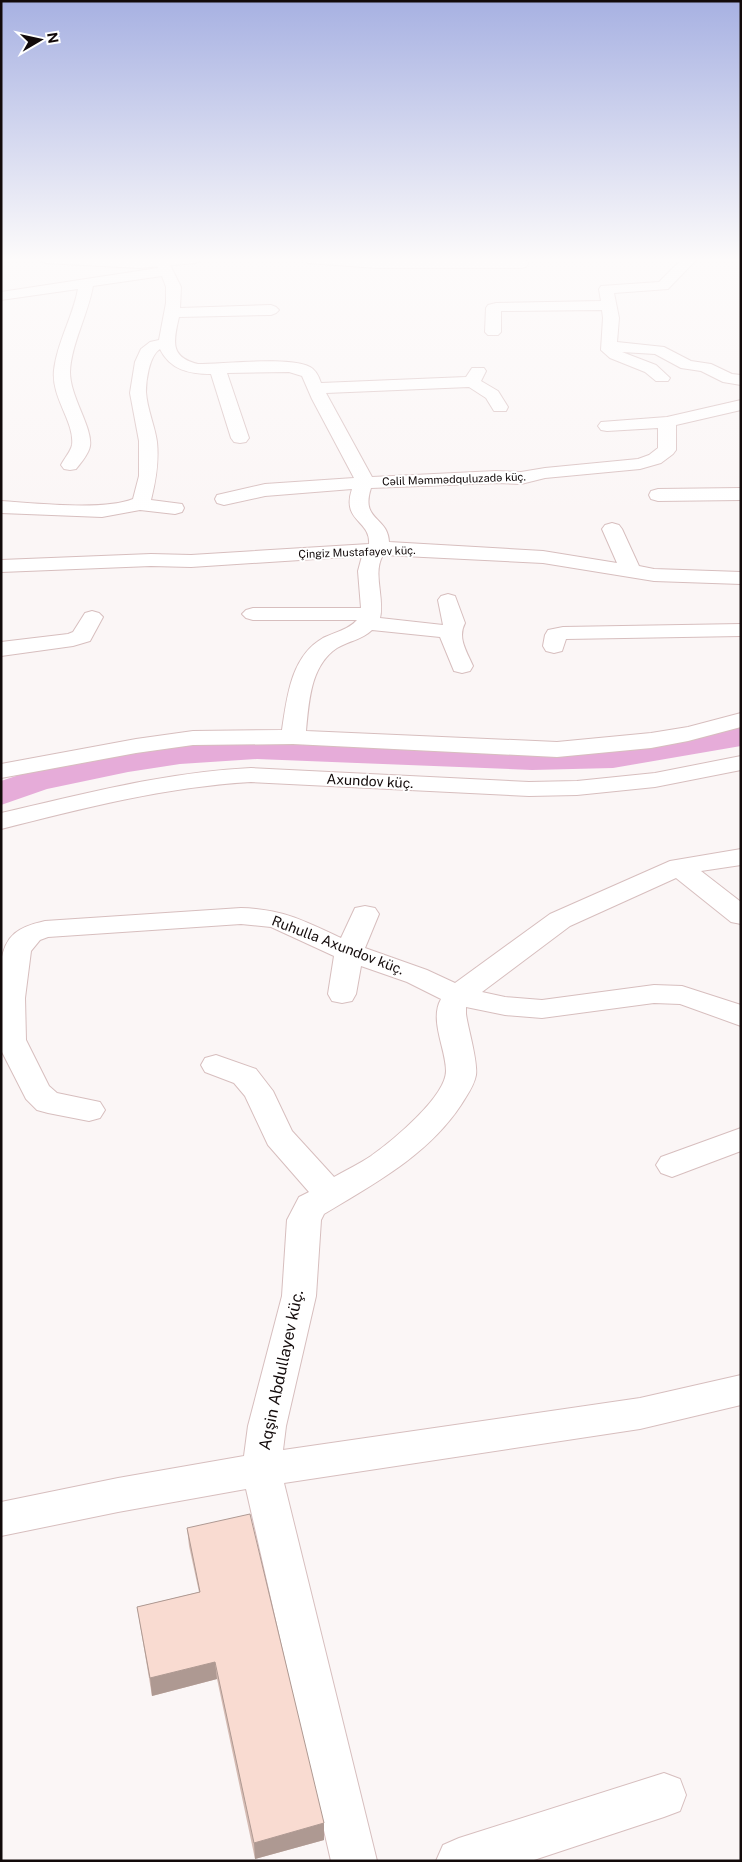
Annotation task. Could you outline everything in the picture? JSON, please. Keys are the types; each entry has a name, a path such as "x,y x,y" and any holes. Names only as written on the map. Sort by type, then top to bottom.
{"street":[{"path":"68,346 62,371 64,393 80,432 81,446 70,465"},
{"path":"139,504 142,500 148,476 148,441 138,393 143,362 149,349 157,346"},
{"path":"167,346 169,356 184,367 218,369 297,368 310,374 315,388 363,476 364,483 358,504 361,512 377,532 380,539 378,549 369,563 371,593 368,618 354,633 329,644 316,655 307,668 300,688 293,737"},
{"path":"662,378 653,370 614,355 608,346 658,350 687,365 706,367 729,379 741,380"},
{"path":"218,369 240,438"},
{"path":"315,388 475,376 500,407"},
{"path":"607,426 667,422 741,405"},
{"name":"Cəlil Məmmədquluzadə küç.","path":"224,499 265,490 364,483 496,477 521,478 553,472 640,464 655,459 667,450 667,422"},
{"path":"658,495 741,494"},
{"path":"1,507 102,511 121,509 139,504 175,508"},
{"path":"612,529 631,572"},
{"name":"Çingiz Mustafayev küç.","path":"1,566 200,560 378,549 421,549 543,557 654,575 741,578"},
{"path":"448,600 454,622 450,631 452,642 462,666"},
{"path":"253,614 368,618 437,631 450,631"},
{"path":"1,649 72,640 82,636 92,617"},
{"path":"554,646 556,635 563,633 741,630"},
{"path":"1,771 186,739 293,737 566,750 647,742 741,720"},
{"name":"Axundov küç.","path":"1,821 138,788 212,777 251,775 529,789 655,780 741,763"},
{"path":"457,996 560,920 679,867 741,857"},
{"path":"679,867 741,916"},
{"path":"342,994 349,952 365,914"},
{"name":"Ruhulla Axundov küç.","path":"89,1110 48,1102 37,1092 6,1041 17,949 30,934 45,929 231,917 266,917 282,921 349,952 418,976 457,996 505,1006 542,1009 654,994 682,995 727,1010 741,1018"},
{"name":"Aqşin Abdullayev küç.","path":"354,1861 261,1469 266,1426 299,1296 304,1220 311,1206 330,1193 382,1164 425,1128 442,1109 458,1084 461,1072 451,1014 452,1004 457,996"},
{"path":"216,1065 245,1076 258,1090 279,1137 330,1193"},
{"path":"672,1165 741,1139"},
{"path":"1,1519 56,1506 261,1469 650,1412 741,1390"},
{"path":"459,1861 664,1795"}],"building":[{"path":"250,1514 324,1823 254,1843 215,1662 150,1678 137,1607 200,1592 187,1528"}],"waterway":[{"path":"1,794 37,780 128,761 180,754 257,749 532,760 613,758 741,736"}]}
